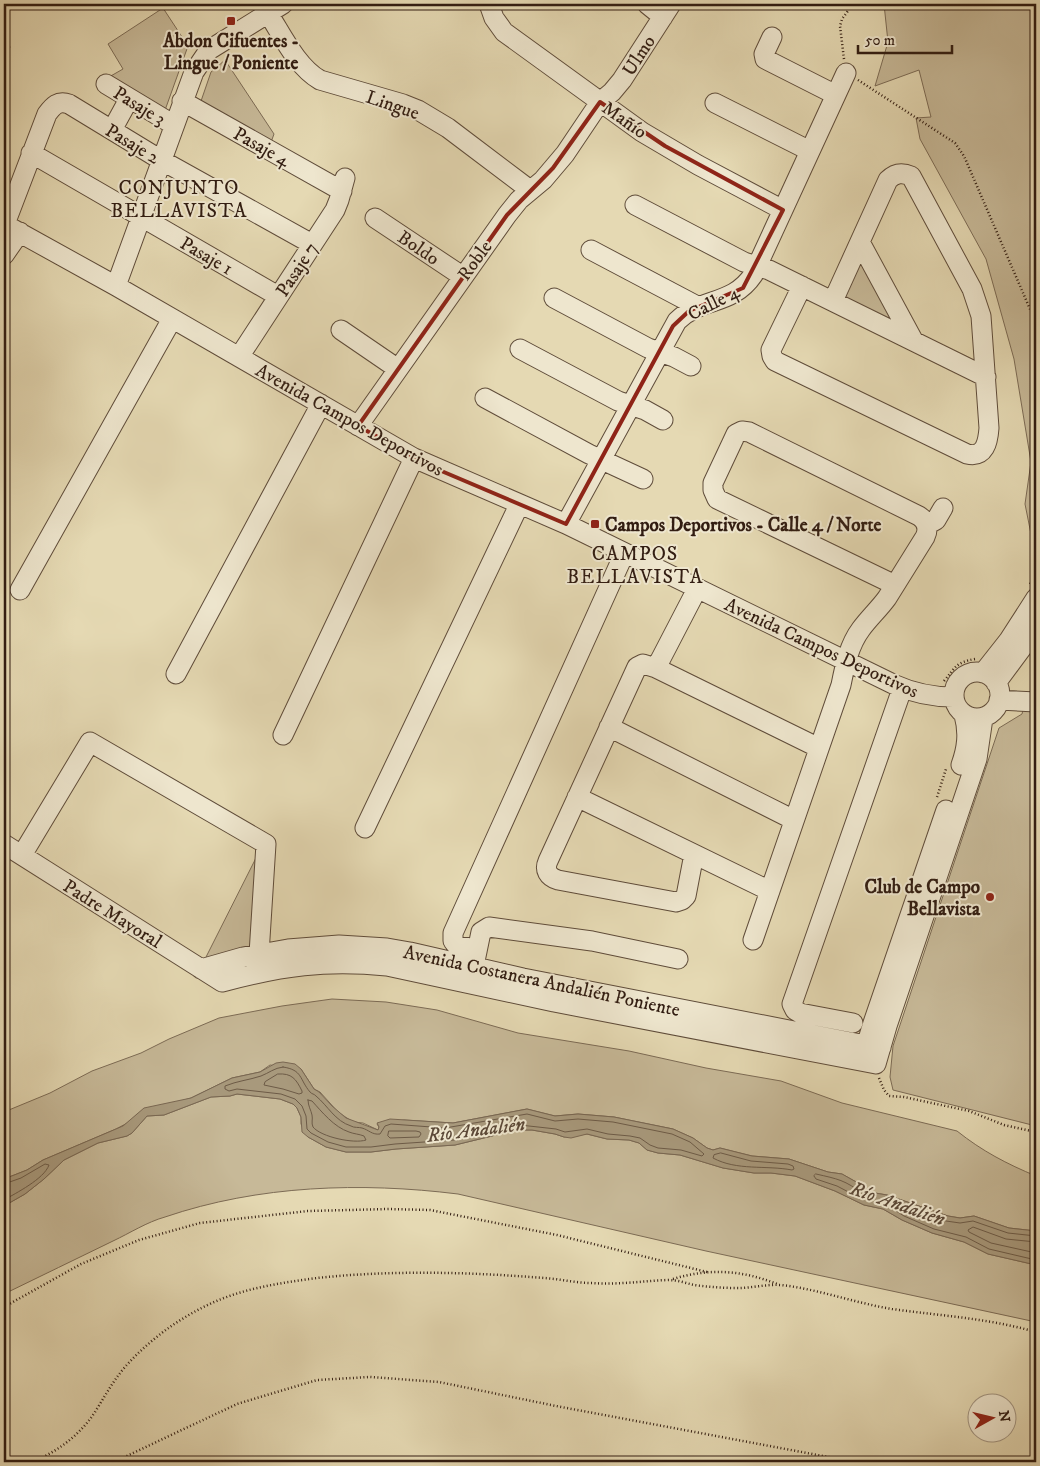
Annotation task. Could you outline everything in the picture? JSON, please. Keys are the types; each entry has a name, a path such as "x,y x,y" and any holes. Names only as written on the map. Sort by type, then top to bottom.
{"street":[{"name":"Mañío","path":"489,4 494,18 504,32 642,132 783,210"},
{"path":"647,4 667,10"},
{"path":"116,286 194,72 209,50 276,8"},
{"name":"Lingue","path":"276,8 302,65 313,76 327,83 404,104 418,110 448,128 530,190"},
{"name":"Ulmo","path":"600,102 612,92 667,10"},
{"path":"772,37 764,54 765,59 836,95"},
{"name":"Calle 4","path":"566,524 677,321 690,311 736,293 748,282 846,72"},
{"name":"Pasaje 3","path":"106,84 174,125"},
{"path":"112,130 130,99"},
{"name":"Pasaje 4","path":"182,101 343,185"},
{"name":"Roble","path":"358,426 462,276 507,215 530,190 543,180 559,161 600,102"},
{"name":"Pasaje 2","path":"31,153 47,114 58,103 69,104 161,160 312,244"},
{"path":"715,103 810,151"},
{"path":"4,255 9,227 31,153"},
{"name":"Pasaje 1","path":"31,153 278,296"},
{"path":"802,286 771,350 775,361 972,455 983,451 990,428 981,316 976,298 912,176 902,173 896,174 888,180 833,301"},
{"name":"Pasaje 7","path":"238,357 337,205 343,185"},
{"path":"635,205 744,262 769,270 986,377"},
{"name":"Boldo","path":"375,218 462,276"},
{"name":"Avenida Campos Deportivos","path":"9,227 116,286 414,458 566,524 624,554 902,688 929,696 953,697"},
{"path":"860,242 913,340"},
{"path":"591,250 699,307"},
{"path":"554,298 648,348 691,366"},
{"path":"20,590 172,319"},
{"path":"342,330 398,369"},
{"path":"520,349 618,401 645,410 664,420"},
{"path":"485,398 589,454 643,479"},
{"path":"176,674 321,404"},
{"path":"753,940 841,685 846,662 854,640 860,630 882,606 925,537 927,529 918,516 749,432 739,432 733,438 712,490 717,499 895,585"},
{"path":"283,736 414,458"},
{"path":"365,828 519,505"},
{"path":"926,525 936,520 943,508"},
{"path":"477,948 457,946 453,942 453,934 624,554"},
{"path":"656,668 697,589"},
{"path":"1036,598 1009,640 993,685 994,711 983,718 973,719 964,715 956,708 953,697 955,686 962,677 972,672 993,685 1036,702"},
{"path":"993,685 1036,629"},
{"path":"694,854 686,896 679,902 554,879 547,873 546,865 634,670 643,664 656,668 819,748"},
{"path":"853,1024 803,1014 795,1010 792,1004 902,688"},
{"path":"871,1055 965,755 968,734 964,715"},
{"path":"871,1055 977,759 983,718"},
{"path":"609,727 794,820"},
{"path":"22,855 90,742 266,844 259,954"},
{"path":"577,797 770,891"},
{"name":"Padre Mayoral","path":"4,844 222,982"},
{"path":"473,967 483,930 494,927 592,941 678,959"},
{"name":"Avenida Costanera Andalién Poniente","path":"201,969 243,957 315,946 364,946 410,952 871,1055"},
{"name":"Avenida Costanera Andalién Poniente","path":"222,982 253,974 306,965 339,963 388,966 545,1001 871,1055"}],"path":[{"path":"4,100 9,47 5,4"},
{"path":"853,4 842,19 840,26 846,72 955,143 964,156 1036,324"},
{"path":"871,1055 884,1090 890,1096 904,1097 969,1111 1004,1125 1036,1132"},
{"path":"4,1307 81,1264 109,1251 154,1235 200,1223 308,1211 365,1209 430,1210 557,1235 707,1272"},
{"path":"33,1462 56,1450 76,1435 94,1413 124,1368 150,1342 172,1325 196,1311 227,1297 278,1283 386,1273 514,1276 609,1284 671,1280 707,1272 742,1273 778,1285 812,1291 867,1305 977,1318 1036,1332"},
{"path":"671,1280 716,1287 739,1288 778,1285"},
{"path":"114,1462 237,1404 317,1380 370,1377 439,1382 855,1462"}],"highlighted area":[{"path":"600,102 665,146 783,210 743,288 689,311 673,326 566,524 432,467 358,426 507,215 553,168"}],"shaded area":[{"path":"884,4 1036,4 1036,544 1034,549 1025,504 1031,462 1014,359 986,259 920,139 916,118 931,117 919,70 875,86 888,42"},
{"path":"163,8 188,46 164,113 109,77 123,69 108,44"},
{"path":"225,60 274,134 270,145 200,104 211,72"},
{"path":"860,259 898,323 844,304 841,295"},
{"name":"Club de Campo Bellavista","path":"1036,689 1036,1126 893,1090 890,1077 893,1046 999,728 1022,714 1027,694"},
{"path":"258,854 253,948 204,961"},
{"path":"332,999 386,1002 437,1010 518,1033 629,1051 706,1068 781,1081 842,1103 957,1131 995,1156 1036,1176 1036,1231 1009,1228 974,1216 960,1218 948,1216 887,1195 869,1192 842,1174 828,1172 789,1159 752,1156 720,1148 713,1150 673,1129 614,1117 578,1114 555,1116 527,1109 453,1123 404,1120 377,1124 378,1130 363,1123 353,1122 338,1112 320,1092 314,1089 301,1069 270,1065 260,1072 232,1078 191,1098 137,1114 131,1121 116,1129 4,1179 4,1112 50,1093 92,1071 141,1053 219,1018"},
{"path":"237,1094 280,1099 293,1104 297,1108 301,1117 301,1124 308,1137 326,1147 346,1152 371,1152 455,1145 512,1130 532,1130 564,1137 587,1134 607,1139 629,1140 639,1143 647,1150 680,1155 723,1168 754,1173 795,1176 835,1191 864,1205 883,1209 902,1220 932,1233 964,1242 988,1254 1036,1265 1036,1322 706,1251 458,1194 385,1188 310,1189 273,1192 201,1206 152,1222 4,1294 4,1206 25,1194 64,1160 98,1143 127,1136 147,1116 164,1115 211,1097"}],"water":[{"name":"Río Andalién","path":"276,1063 295,1064 301,1069 314,1089 346,1118 378,1130 377,1123 390,1119 453,1123 527,1109 555,1116 578,1114 614,1117 673,1129 713,1150 720,1148 752,1156 789,1159 828,1172 842,1174 869,1192 887,1195 948,1216 960,1218 974,1216 1009,1228 1036,1231 1036,1265 988,1254 964,1242 932,1233 902,1220 883,1209 864,1205 835,1191 795,1176 754,1173 723,1168 680,1155 647,1150 639,1143 629,1140 607,1139 587,1134 571,1138 532,1130 512,1130 455,1145 371,1152 346,1152 326,1147 302,1132 301,1117 293,1104 280,1099 237,1094 211,1097 164,1115 147,1116 127,1136 98,1143 64,1160 25,1194 4,1206 4,1179 123,1126 144,1108 191,1098 232,1078 260,1072"}],"place":[{"name":"Abdon Cifuentes - Lingue / Poniente","path":"231,21"},
{"name":"Campos Deportivos - Calle 4 / Norte","path":"595,524"},
{"name":"Club de Campo Bellavista","path":"990,897"}],"district":[{"name":"CONJUNTO BELLAVISTA","path":"179,198"},
{"name":"CAMPOS BELLAVISTA","path":"635,564"}]}
